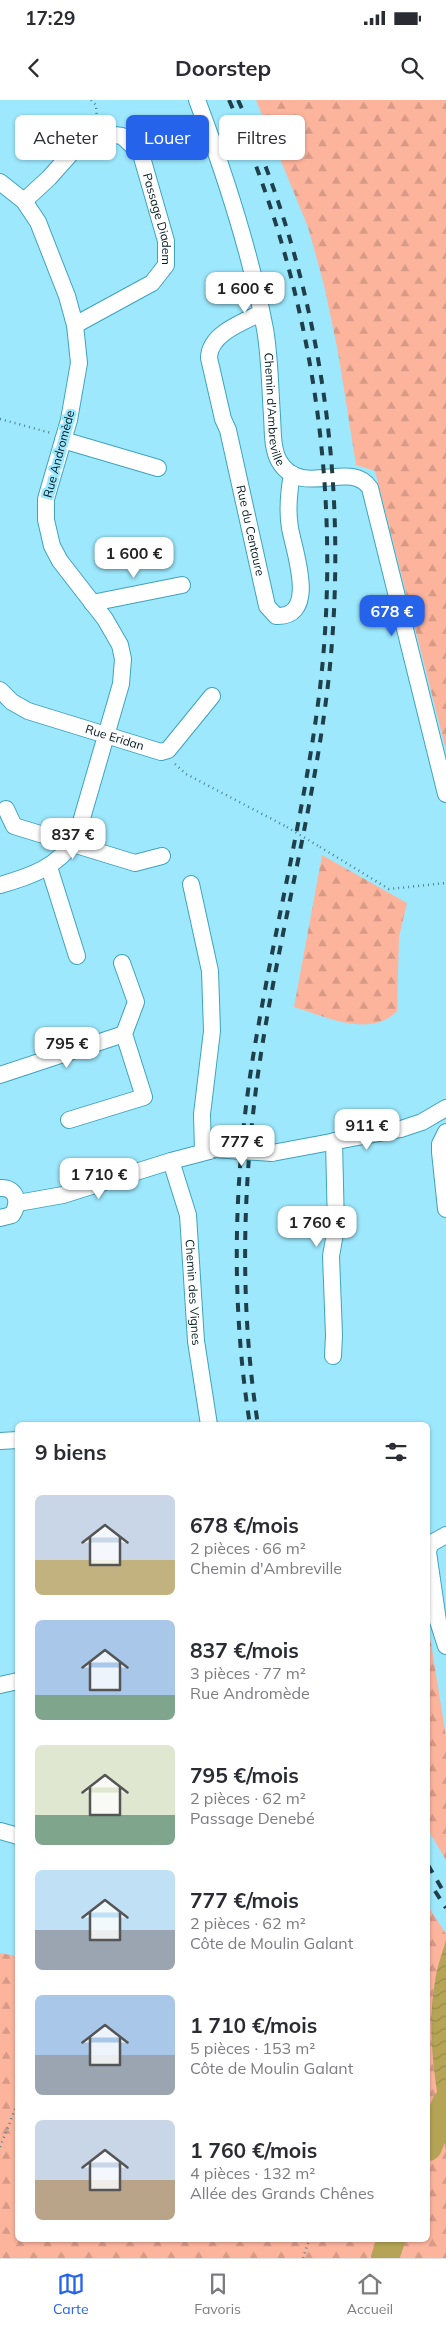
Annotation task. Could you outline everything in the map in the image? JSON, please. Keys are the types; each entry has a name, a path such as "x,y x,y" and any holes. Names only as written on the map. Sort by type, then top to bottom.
{"street":[{"name":"Chemin d'Ambreville","path":"197,100 242,238 261,313 270,371 275,449 278,459 286,471 298,478 354,476 364,480 370,488 446,794"},
{"name":"Passage Diadem","path":"75,325 152,283 166,265 166,241 142,154 122,136 116,135"},
{"path":"24,201 65,160"},
{"name":"Rue Andromède","path":"0,182 24,201 38,222 67,296 75,325 79,363 69,420 48,490 46,520 52,546 60,561 92,603 120,646 123,659 121,684 76,839 49,867 36,874 0,885"},
{"name":"Rue du Centaure","path":"261,313 219,337 212,344 209,358 223,419 228,430 267,606 276,616 291,614 296,609 300,597 301,580 290,527 292,474"},
{"path":"64,438 158,468"},
{"path":"92,603 182,585"},
{"name":"Rue Eridan","path":"0,690 12,702 28,711 158,752 164,752"},
{"path":"164,752 168,750 212,696"},
{"path":"6,809 14,826 135,863 162,856"},
{"path":"49,867 77,956"},
{"path":"191,884 210,971 212,1031 202,1114 208,1150"},
{"path":"69,1120 144,1097 124,1034 136,1002 122,962"},
{"path":"0,1075 124,1034"},
{"path":"18,1203 63,1195 208,1150 272,1153 401,1129 422,1122 446,1108"},
{"path":"446,1132 443,1136 440,1152 446,1209"},
{"path":"333,1356 331,1256 336,1228 334,1141"},
{"name":"Chemin des Vignes","path":"171,1161 188,1215 196,1341 208,1422"},
{"path":"0,1188 10,1190 17,1198 18,1203 12,1215 0,1218"},
{"path":"0,1441 15,1440"},
{"path":"430,1544 446,1535"},
{"path":"430,1566 438,1621 446,1646"},
{"path":"0,1685 15,1682"},
{"path":"0,1831 15,1835"}],"path":[{"path":"91,100 96,105 97,115"},
{"path":"0,419 64,438"},
{"path":"164,752 186,774 288,827 389,889 446,883"},
{"path":"0,2147 15,2110"},
{"path":"303,2258 308,2242"}],"green space":[{"path":"256,100 446,100 446,750 375,471 356,465 338,352 324,285 308,227 281,160 305,160 305,115 262,115"},
{"path":"322,855 407,903 399,937 397,1011 386,1019 374,1023 347,1023 294,1007"},
{"path":"430,1637 446,1736 446,1860 430,1833"},
{"path":"430,1909 446,1934 446,2258 0,2258 0,1953 15,1956 15,2242 430,2242"}],"water":[{"path":"446,1940 446,2151 436,2088 431,2024 436,1976"}],"waterway":[{"path":"430,2142 446,2103"},
{"path":"385,2258 390,2242"}],"railway":[{"path":"229,100 257,170 281,241 300,314 314,388 323,463 327,538 326,613 320,688 300,816 258,1028 250,1077 239,1176 237,1226 239,1326 250,1422"},
{"path":"238,100 268,172 292,246 311,321 324,398 332,476 335,553 333,631 325,708 310,802 264,1034 248,1167 245,1253 246,1296 248,1339 258,1422"},
{"path":"430,1868 446,1896"},
{"path":"435,1891 446,1908"}]}
